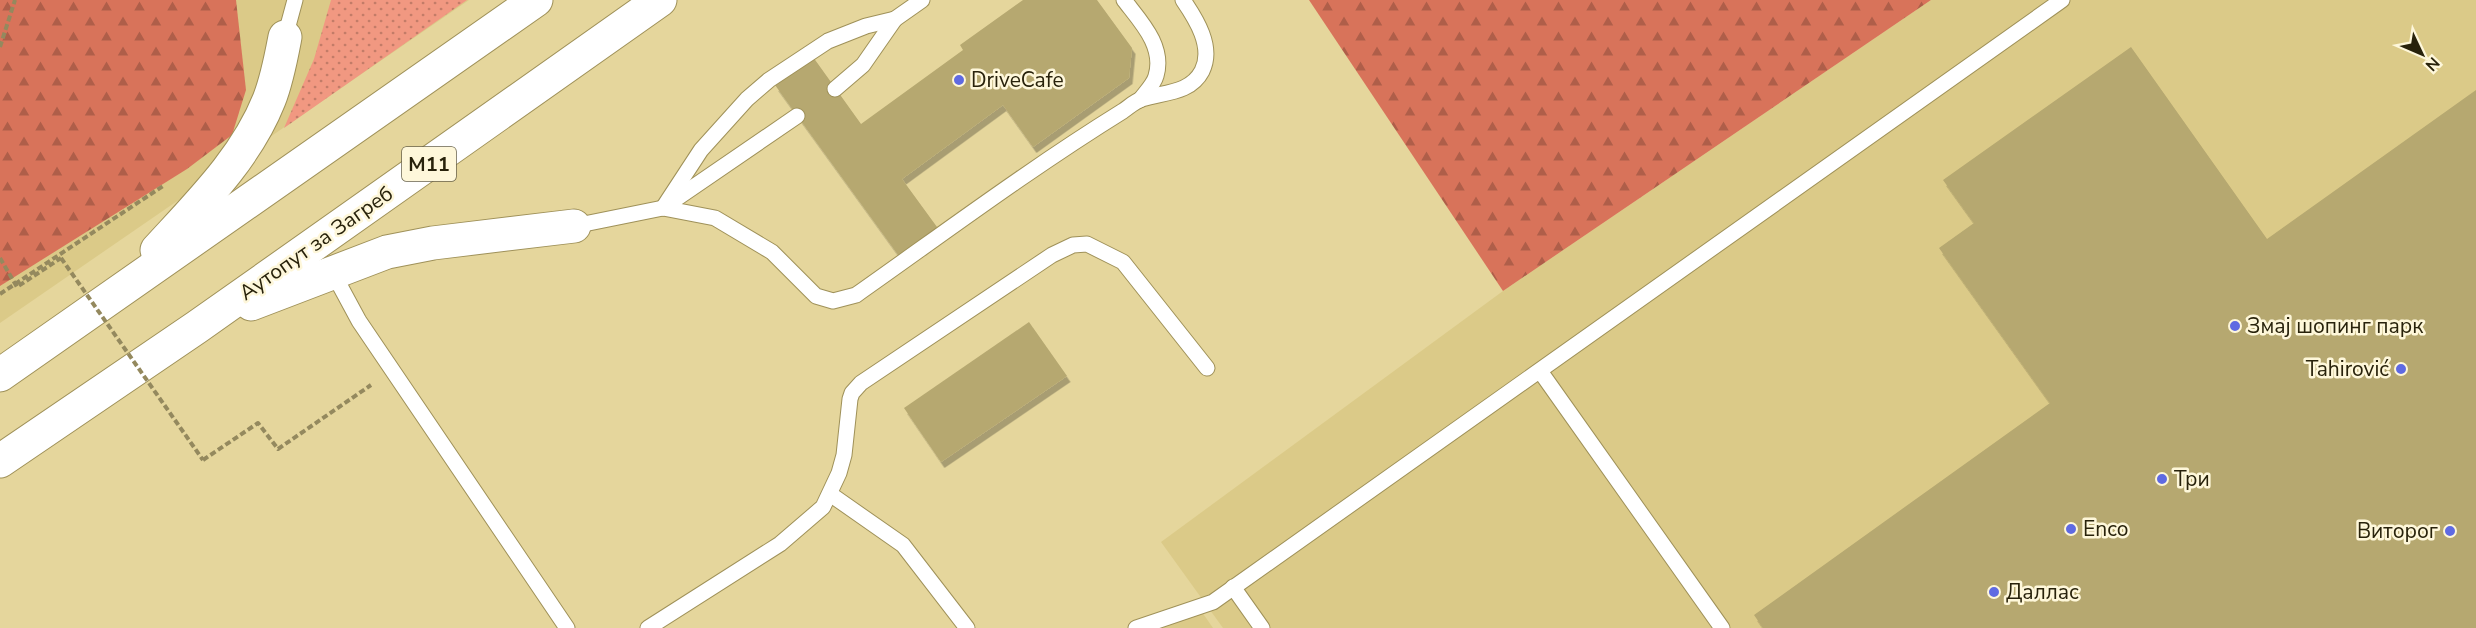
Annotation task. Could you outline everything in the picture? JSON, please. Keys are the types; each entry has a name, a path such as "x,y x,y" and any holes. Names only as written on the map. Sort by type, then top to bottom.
{"highway":[{"path":"0,375 536,0"},
{"name":"Аутопут за Загреб","path":"0,461 196,327 660,0"},
{"path":"117,295 218,183 239,155 270,100 285,37"},
{"path":"196,327 332,271 387,252 433,243 574,226"}],"lane":[{"path":"285,37 295,0"},
{"path":"835,89 863,65 895,19 922,0"},
{"path":"1124,0 1150,34 1156,49 1156,76 1140,100"},
{"path":"574,226 663,208 716,218 743,232 772,252 816,296 833,301 856,295 1088,132 1140,100 1183,89 1196,79 1203,70 1203,36 1197,20 1183,0"},
{"path":"1136,628 1213,602 2062,0"},
{"path":"663,208 701,150 747,99 769,80 828,41 866,26 895,19"},
{"path":"663,208 797,116"},
{"path":"648,628 780,544 809,522 823,507 844,455 850,399 861,383 1052,255 1073,245 1087,244 1123,262 1207,368"},
{"path":"332,271 359,321 567,628"},
{"path":"1540,371 1722,628"},
{"path":"830,494 903,545 968,628"},
{"path":"1233,587 1262,628"}],"path":[{"path":"0,48 15,0"},
{"path":"0,294 171,181"},
{"path":"0,258 17,287 61,258 203,460 258,423 278,449 392,370"}],"shaded area":[{"path":"0,0 469,0 0,323"},
{"path":"331,0 467,0 284,128 314,59"},
{"name":"Змај шопинг парк","path":"1931,0 2476,0 2476,628 1223,628 1161,542 1503,291"},
{"path":"1197,605 1213,628 1163,628"}],"green space":[{"path":"0,0 236,0 246,90 232,135 187,169 0,286"},
{"path":"1309,0 1931,0 1503,291"}],"building":[{"path":"1023,0 1097,0 1132,48 1129,78 1033,147 1003,105 902,179 937,227 899,256 775,85 813,57 861,124 963,50 960,45"},
{"name":"Змај шопинг парк","path":"2131,47 2267,239 2476,90 2476,628 1763,628 1754,615 2050,403 1939,248 1974,223 1943,180"},
{"path":"1029,322 1067,376 941,462 904,408"}],"place":[{"name":"DriveCafe","path":"959,80"},
{"name":"Змај шопинг парк","path":"2235,326"},
{"name":"Tahirović","path":"2401,369"},
{"name":"Три","path":"2162,479"},
{"name":"Enco","path":"2071,529"},
{"name":"Виторог","path":"2450,531"},
{"name":"Даллас","path":"1994,592"}]}
